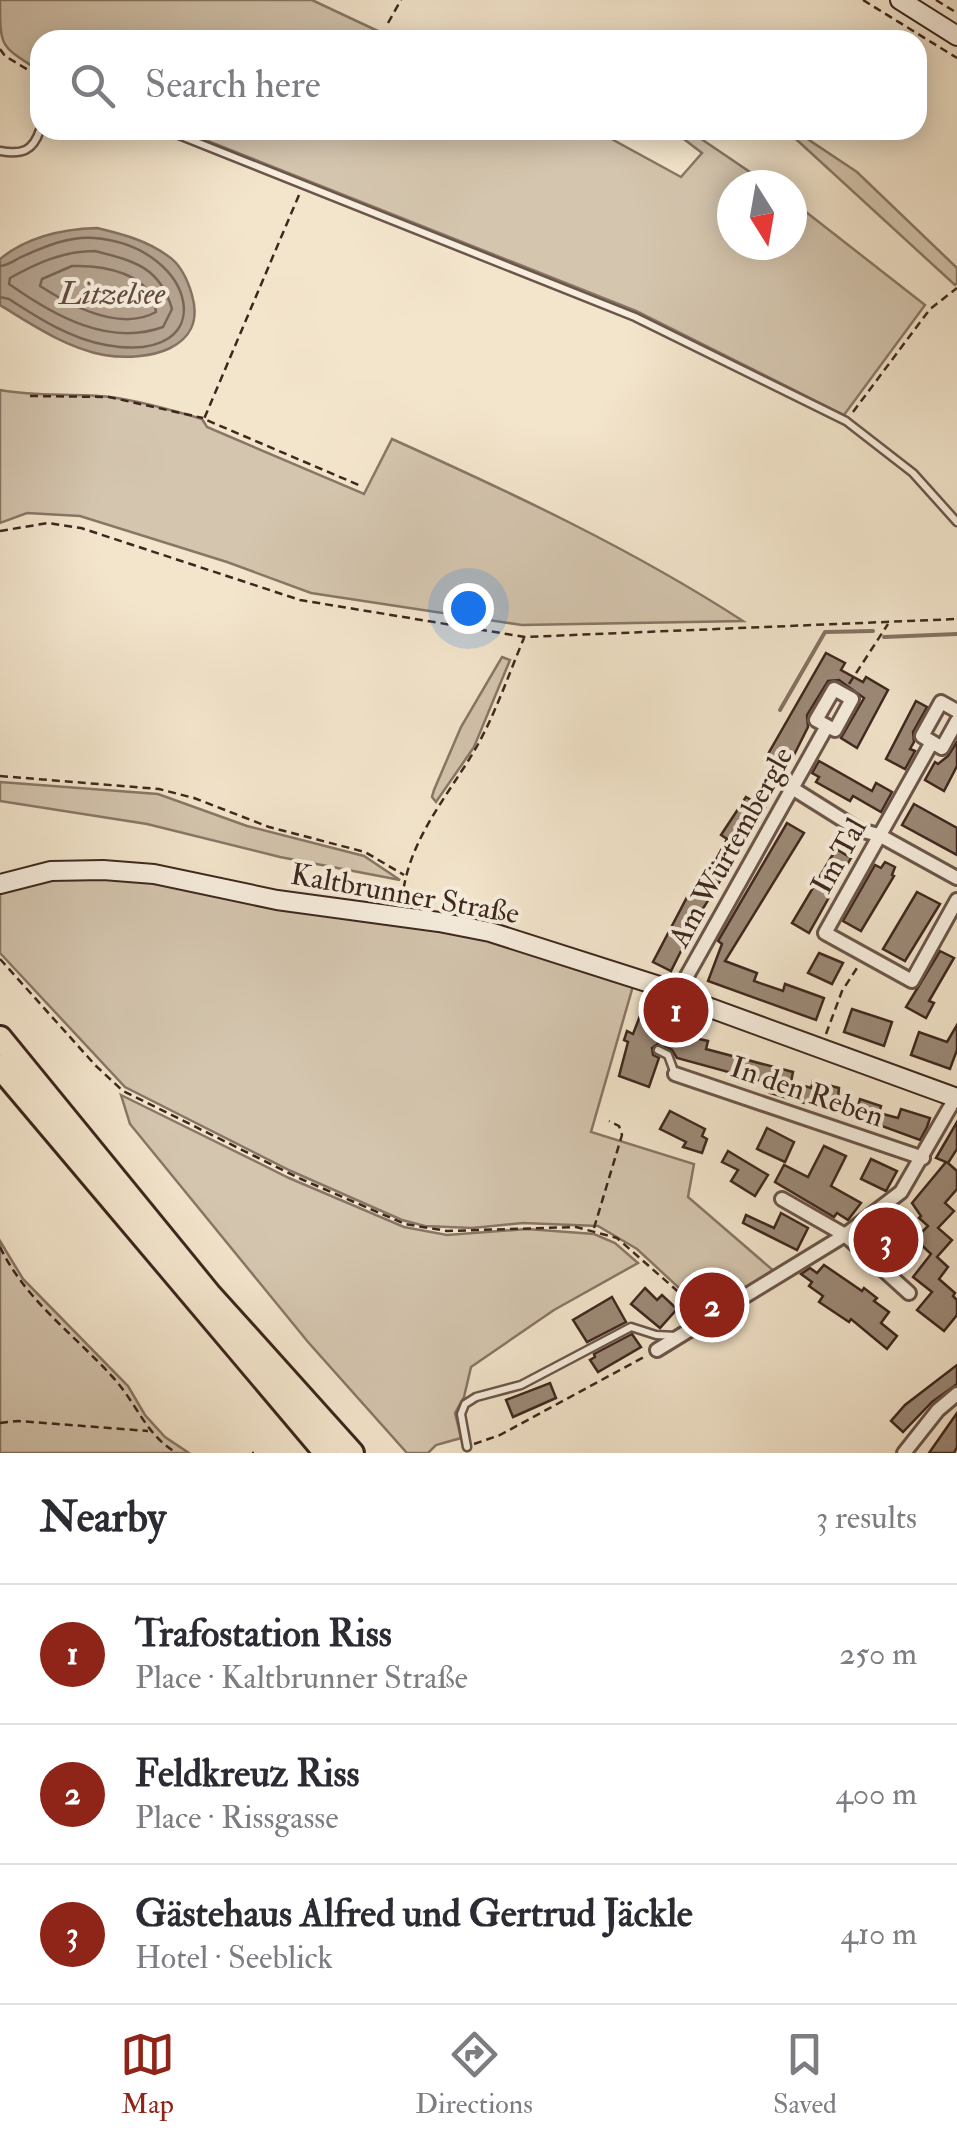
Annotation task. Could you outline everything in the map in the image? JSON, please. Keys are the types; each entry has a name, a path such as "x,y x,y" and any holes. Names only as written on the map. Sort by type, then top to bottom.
{"highway":[{"path":"0,1038 209,1294 352,1453"},
{"path":"0,1066 326,1453"}],"street":[{"path":"900,0 957,36"},
{"name":"Am Würtembergle","path":"834,688 852,699 835,730 827,726 816,720 834,688"},
{"name":"Im Tal","path":"957,711 941,702 922,736 942,748 957,720"},
{"name":"Am Würtembergle","path":"678,992 827,726"},
{"name":"Im Tal","path":"932,742 825,933 912,981 957,900"},
{"path":"792,788 859,830 880,835 957,878"},
{"name":"Kaltbrunner Straße","path":"0,884 51,871 154,874 277,900 490,932 678,992 683,998 957,1097"},
{"name":"In den Reben","path":"676,1074 923,1158"},
{"path":"657,1350 845,1235 901,1192 957,1097"},
{"path":"782,1199 845,1235 909,1294"},
{"path":"904,1453 938,1410 957,1394"}],"lane":[{"path":"0,151 14,154 28,150 37,140"},
{"path":"192,140 635,317 846,422 913,473 957,522"},
{"path":"658,1050 668,1056 676,1074"},
{"path":"467,1446 461,1414 465,1404 476,1397 522,1385 631,1326 656,1335 683,1336"}],"path":[{"path":"388,23 401,0"},
{"path":"863,0 912,30"},
{"path":"936,0 957,13"},
{"path":"927,39 957,58"},
{"path":"0,49 30,71"},
{"path":"204,419 304,184"},
{"path":"846,422 930,309 957,288"},
{"path":"30,396 109,397 204,419 361,486"},
{"path":"0,530 48,523 81,528 300,600 525,637 957,618"},
{"path":"844,694 890,621"},
{"path":"400,917 404,875 436,808 482,736 525,637"},
{"path":"0,776 158,789 194,798 268,828 365,852 404,875"},
{"path":"821,1048 842,991 865,955"},
{"path":"0,959 123,1091 300,1180 404,1224 471,1232 524,1227 594,1230 617,1238 684,1300 713,1319"},
{"path":"668,1056 681,1018"},
{"path":"594,1230 622,1135 619,1126 609,1121"},
{"path":"0,1246 28,1292 121,1386 151,1432 178,1453"},
{"path":"467,1446 500,1435 657,1350"},
{"path":"0,1423 34,1422 151,1432"}],"shaded area":[{"path":"0,0 312,0 376,30 30,30 30,64 5,44"},
{"path":"205,140 613,140 681,177 702,153 685,140 703,140 747,170 717,170 717,260 807,260 807,213 925,305 844,415 636,311"},
{"path":"797,140 809,140 857,172 957,268 955,285"},
{"path":"0,390 110,397 179,412 364,494 392,439 615,546 743,621 522,625 311,593 80,516 27,513 0,523"},
{"path":"502,657 510,660 474,747 436,802 432,797 434,790 461,727"},
{"path":"0,782 158,794 247,826 364,856 400,880 280,857 147,824 0,801"},
{"path":"52,879 154,880 278,907 491,939 633,986 591,1132 694,1164 688,1197 775,1272 723,1307 712,1308 692,1300 637,1249 598,1226 523,1223 472,1228 425,1226 402,1220 291,1171 125,1087 0,953 0,891"},
{"path":"121,1095 289,1178 404,1227 447,1235 527,1229 594,1234 615,1243 638,1263 554,1310 471,1367 464,1397 455,1413 461,1438 436,1445 428,1453 407,1453 308,1342 130,1124"},
{"path":"0,1241 23,1279 128,1386 145,1415 165,1437 189,1453 0,1453"}],"water":[{"name":"Litzelsee","path":"97,228 151,246 180,268 195,314 191,329 182,340 155,354 104,355 63,341 0,305 0,259 46,236"}],"building":[{"path":"826,653 845,663 841,670 863,682 866,677 888,690 857,748 841,738 864,698 839,680 828,681 807,715 808,727 785,773 764,761"},
{"path":"916,701 927,707 913,732 910,749 915,751 905,769 886,759"},
{"path":"957,742 957,766 944,791 925,780 935,762 938,764 948,756"},
{"path":"819,761 872,791 876,783 892,792 881,812 853,796 850,801 816,782 819,777 812,773"},
{"path":"746,797 765,808 699,915 671,971 653,962 696,880 703,884 727,839 721,835"},
{"path":"914,804 957,828 957,855 902,825"},
{"path":"787,823 804,833 725,961 757,973 754,981 783,991 785,984 824,998 816,1020 708,981 722,944 718,941"},
{"path":"836,849 851,858 809,933 792,923"},
{"path":"885,862 895,867 894,876 861,931 843,921 875,865 881,868"},
{"path":"917,892 940,904 905,961 883,949"},
{"path":"940,951 954,958 929,1001 934,1003 926,1018 906,1007"},
{"path":"819,953 843,963 832,984 808,973"},
{"path":"852,1009 892,1022 884,1046 844,1032"},
{"path":"640,1016 670,1028 668,1032 708,1041 706,1049 793,1072 791,1082 811,1088 813,1081 839,1088 838,1099 858,1106 860,1099 881,1106 879,1113 898,1118 901,1109 930,1118 927,1127 920,1140 833,1108 832,1111 770,1093 772,1084 677,1058 659,1043 652,1048 653,1055 659,1058 649,1087 619,1076 627,1031 633,1034"},
{"path":"957,1025 957,1050 950,1069 911,1055 919,1032 947,1042"},
{"path":"670,1111 705,1129 702,1136 707,1139 702,1153 683,1147 686,1142 660,1129"},
{"path":"957,1122 957,1149 948,1163 957,1171 957,1189 945,1203 954,1211 938,1228 952,1240 937,1257 948,1267 939,1279 955,1293 957,1300 957,1315 944,1331 917,1310 932,1292 913,1277 931,1254 915,1239 928,1226 912,1203 946,1162 936,1158"},
{"path":"767,1128 794,1142 785,1162 757,1149"},
{"path":"824,1146 846,1156 831,1186 861,1203 848,1220 837,1213 834,1217 775,1182 784,1165 808,1177"},
{"path":"728,1151 768,1175 755,1196 731,1181 738,1170 722,1162"},
{"path":"871,1159 897,1171 886,1191 861,1179"},
{"path":"781,1213 808,1228 797,1250 743,1223 746,1215 774,1228"},
{"path":"887,1225 912,1246 894,1266 873,1247"},
{"path":"824,1265 862,1291 864,1288 889,1312 881,1323 897,1336 887,1349 851,1319 849,1322 819,1302 823,1296 801,1274 810,1268 817,1273"},
{"path":"645,1288 657,1300 662,1295 677,1309 660,1328 631,1304"},
{"path":"612,1297 626,1322 587,1342 573,1320"},
{"path":"632,1334 641,1347 598,1372 590,1360 594,1354"},
{"path":"957,1365 957,1384 932,1402 903,1432 891,1421 905,1405"},
{"path":"550,1383 556,1398 513,1417 506,1400"},
{"path":"957,1413 954,1453 929,1453"}],"waterway":[{"path":"780,710 825,632 873,631"},
{"path":"884,637 957,634"}],"place":[{"name":"Trafostation Riss","path":"676,1010"},
{"name":"Gästehaus Alfred und Gertrud Jäckle","path":"886,1240"},
{"name":"Feldkreuz Riss","path":"712,1305"}]}
